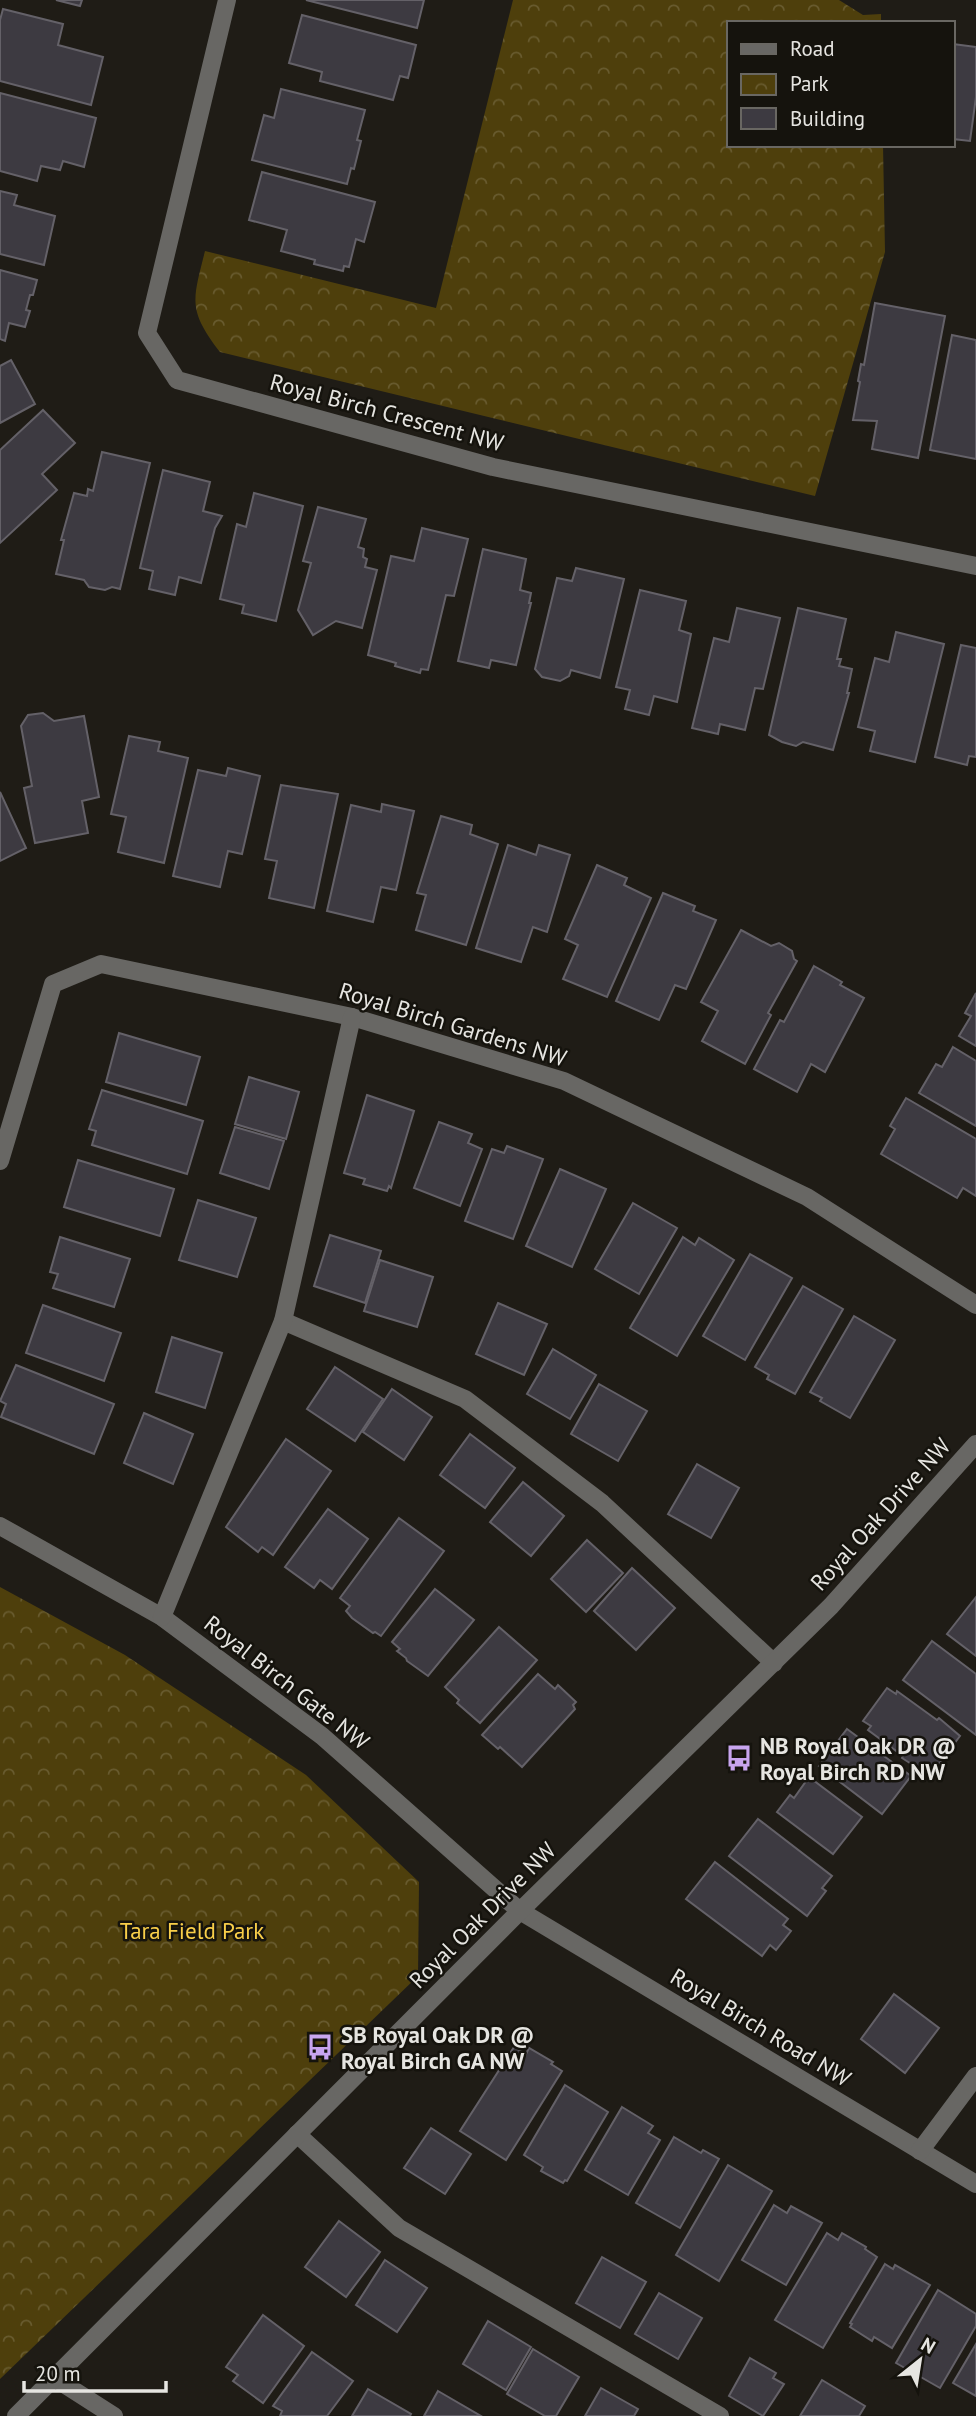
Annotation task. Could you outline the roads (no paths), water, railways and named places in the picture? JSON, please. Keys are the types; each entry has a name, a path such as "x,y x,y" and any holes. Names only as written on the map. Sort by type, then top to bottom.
{"street":[{"name":"Royal Birch Crescent NW","path":"227,0 147,333 177,380 493,467 976,566"},
{"name":"Royal Birch Gardens NW","path":"0,1161 53,984 101,964 352,1017 564,1081 807,1197 976,1305"},
{"path":"162,1617 283,1321 352,1017"},
{"path":"283,1321 465,1399 602,1503 774,1663"},
{"name":"Royal Oak Drive NW","path":"16,2416 520,1911 831,1606 976,1444"},
{"name":"Royal Birch Gate NW","path":"0,1526 162,1617 323,1736 520,1911"},
{"name":"Royal Birch Road NW","path":"520,1911 976,2184"},
{"path":"920,2151 976,2076"},
{"path":"297,2134 399,2228 720,2416"},
{"path":"53,2377 114,2416"}],"place":[{"name":"NB Royal Oak DR @ Royal Birch RD NW","path":"739,1758"},
{"name":"SB Royal Oak DR @ Royal Birch GA NW","path":"320,2047"}],"park label":[{"name":"Tara Field Park","path":"192,1930"}]}
